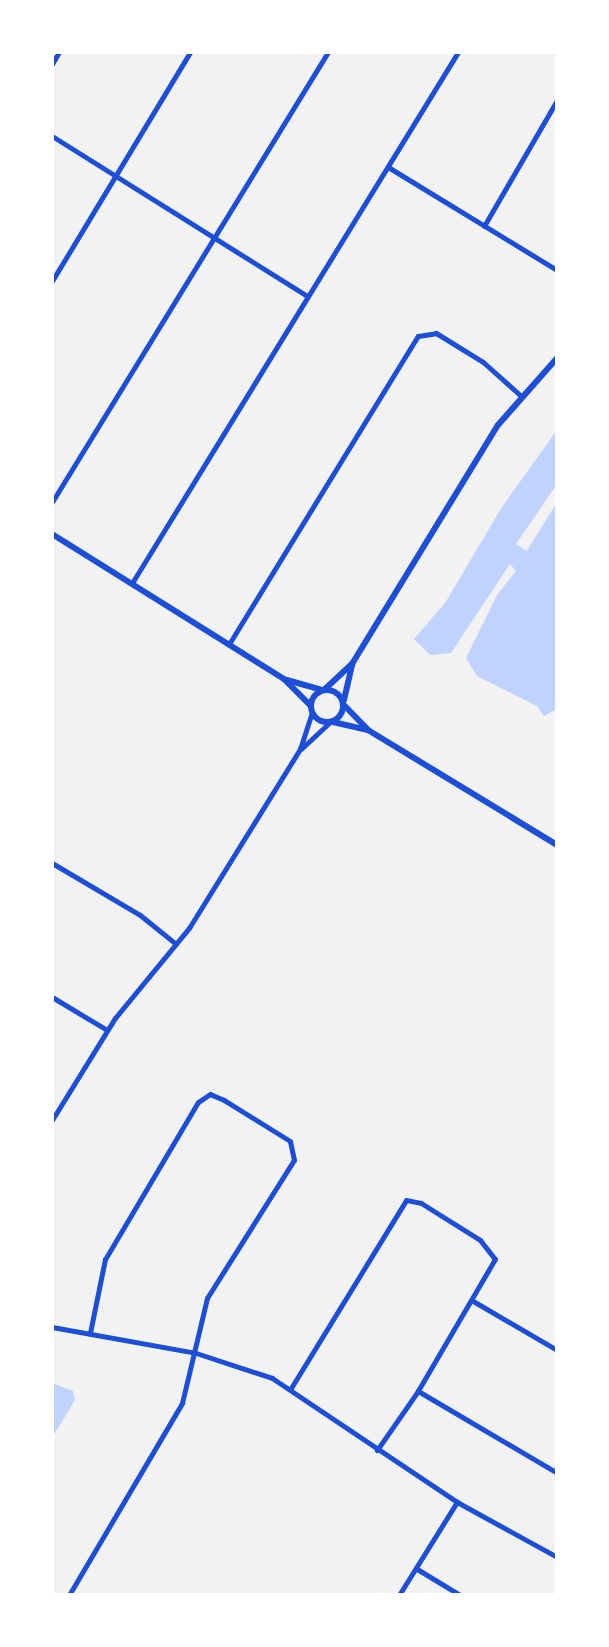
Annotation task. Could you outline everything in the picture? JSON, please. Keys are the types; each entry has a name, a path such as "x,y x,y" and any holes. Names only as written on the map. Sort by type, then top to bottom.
{"street":[{"path":"52,64 59,52"},
{"path":"52,281 54,273 190,52"},
{"path":"52,502 328,52"},
{"path":"132,583 458,52"},
{"path":"484,226 557,100"},
{"path":"52,136 307,296"},
{"path":"388,167 557,270"},
{"path":"229,644 418,336 436,333 469,353 521,396"},
{"path":"300,749 311,709 324,690 352,664 521,396 557,358"},
{"path":"52,534 284,679 311,709 331,722 368,730"},
{"path":"52,1120 107,1030 176,944 300,749 331,722 343,703 352,664"},
{"path":"284,679 336,692 368,730 557,845"},
{"path":"52,863 140,915 176,944"},
{"path":"52,997 107,1030"},
{"path":"69,1595 182,1403 207,1298 294,1160 290,1141 210,1094 198,1102 112,1244 97,1282 90,1333"},
{"path":"291,1388 406,1200 421,1203 489,1248 495,1259 473,1301 418,1391 377,1450"},
{"path":"473,1301 557,1350"},
{"path":"52,1327 196,1353 291,1388 377,1450 457,1502 557,1557"},
{"path":"418,1391 557,1473"},
{"path":"399,1595 457,1502"},
{"path":"416,1568 460,1595"}],"water":[{"path":"557,430 557,484 516,544 527,551 557,502 557,709 544,716 537,706 477,676 466,658 497,595 516,571 510,564 451,653 430,655 414,639 445,603 502,507"},
{"path":"52,1383 73,1391 75,1400 52,1438"}]}
